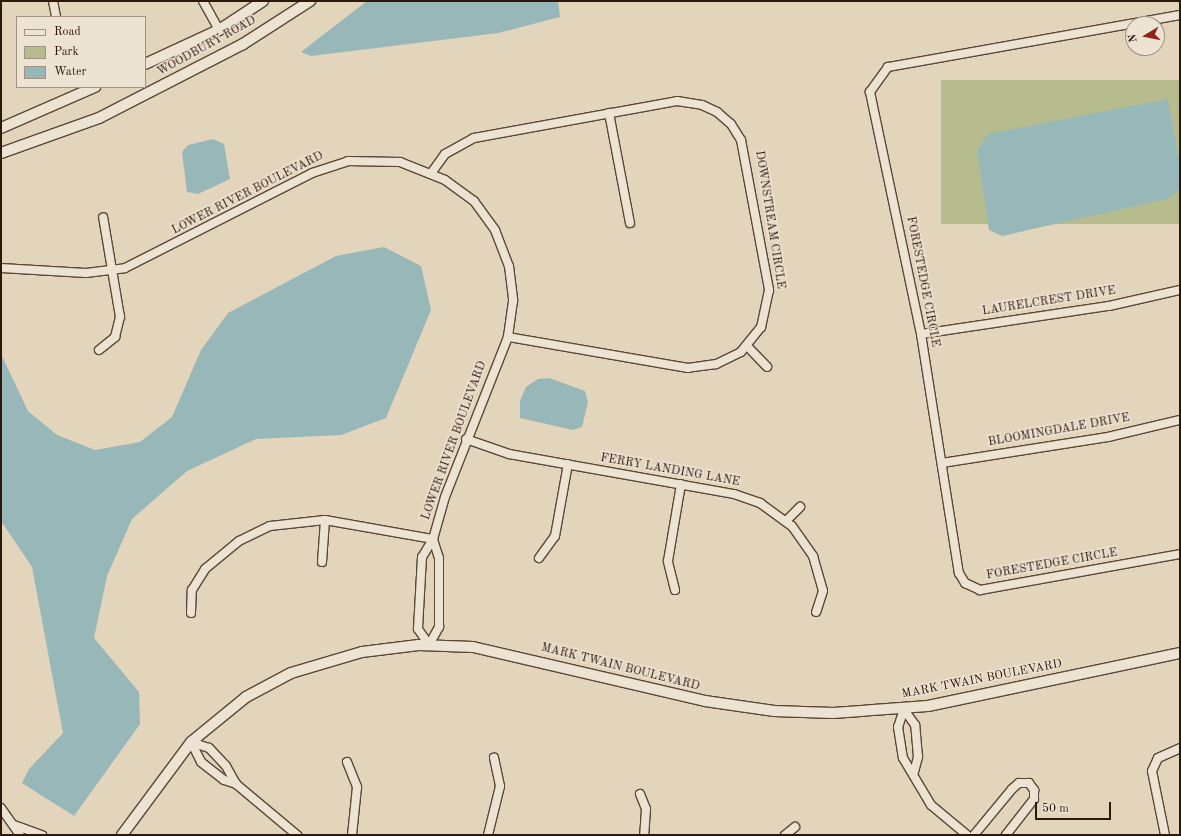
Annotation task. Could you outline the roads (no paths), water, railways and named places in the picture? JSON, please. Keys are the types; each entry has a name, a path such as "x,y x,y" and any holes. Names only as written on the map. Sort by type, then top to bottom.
{"street":[{"path":"54,1 56,16"},
{"path":"203,1 219,30"},
{"name":"WOODBURY ROAD","path":"146,64 219,30 263,1"},
{"name":"WOODBURY ROAD","path":"1,153 99,118 243,44 310,1"},
{"name":"FORESTEDGE CIRCLE","path":"1180,15 888,67 879,77 870,92 921,334 959,573 966,583 980,590 1180,554"},
{"path":"1,128 93,88"},
{"name":"DOWNSTREAM CIRCLE","path":"432,172 445,154 466,141 609,113 685,101 717,112 737,132 747,156 769,290 764,319 747,346 725,360 688,368 508,337"},
{"path":"609,113 630,223"},
{"name":"LOWER RIVER BOULEVARD","path":"1,268 113,272 136,264 336,164 387,160 432,172 474,201 501,242 513,289 508,337 466,439 433,540 422,557 417,599 418,629 429,645 439,628 439,558 433,540"},
{"path":"99,350 115,337 120,324 113,272 103,217"},
{"name":"LAURELCREST DRIVE","path":"921,334 1109,306 1180,290"},
{"path":"747,346 766,367"},
{"name":"BLOOMINGDALE DRIVE","path":"942,463 1108,437 1180,420"},
{"name":"FERRY LANDING LANE","path":"466,439 498,451 742,496 786,521 808,547 820,574 822,599 816,612"},
{"path":"539,558 555,536 568,464"},
{"path":"675,590 668,561 681,484"},
{"path":"786,521 800,506"},
{"path":"190,614 190,598 195,584 228,548 270,526 325,520 433,540"},
{"path":"322,562 325,520"},
{"name":"MARK TWAIN BOULEVARD","path":"122,835 191,742 246,697 291,673 362,652 429,645 498,651 682,697 744,708 825,713 904,709 1180,653"},
{"path":"904,709 914,725 918,757 914,772"},
{"path":"904,709 898,727 901,752 914,772 931,805 967,835"},
{"path":"191,742 209,748 226,766 236,784"},
{"path":"191,742 201,762 218,776 236,784 297,835"},
{"path":"1165,835 1152,771 1158,758 1180,748"},
{"path":"488,835 500,786 494,758"},
{"path":"347,762 357,787 352,835"},
{"path":"974,835 1012,788 1019,783 1029,784 1034,790 1034,799 1006,835"},
{"path":"640,794 646,809 644,835"},
{"path":"1,808 20,835"},
{"path":"14,825 42,835"},
{"path":"785,835 794,827"}],"water":[{"path":"367,1 558,1 560,17 498,33 311,56 301,52"},
{"path":"1168,99 1180,165 1180,189 1167,199 1002,236 989,230 977,150 988,134"},
{"path":"213,139 224,144 230,179 198,194 187,192 182,152 188,145"},
{"path":"384,247 421,266 431,310 386,418 341,435 256,439 187,471 132,519 107,576 94,638 139,692 140,724 74,816 22,783 29,769 63,733 32,567 1,521 1,354 28,411 57,435 95,450 140,442 172,417 201,350 228,313 336,256"},
{"path":"549,378 585,391 588,402 582,427 573,430 520,418 520,401 526,387 538,379"}]}
